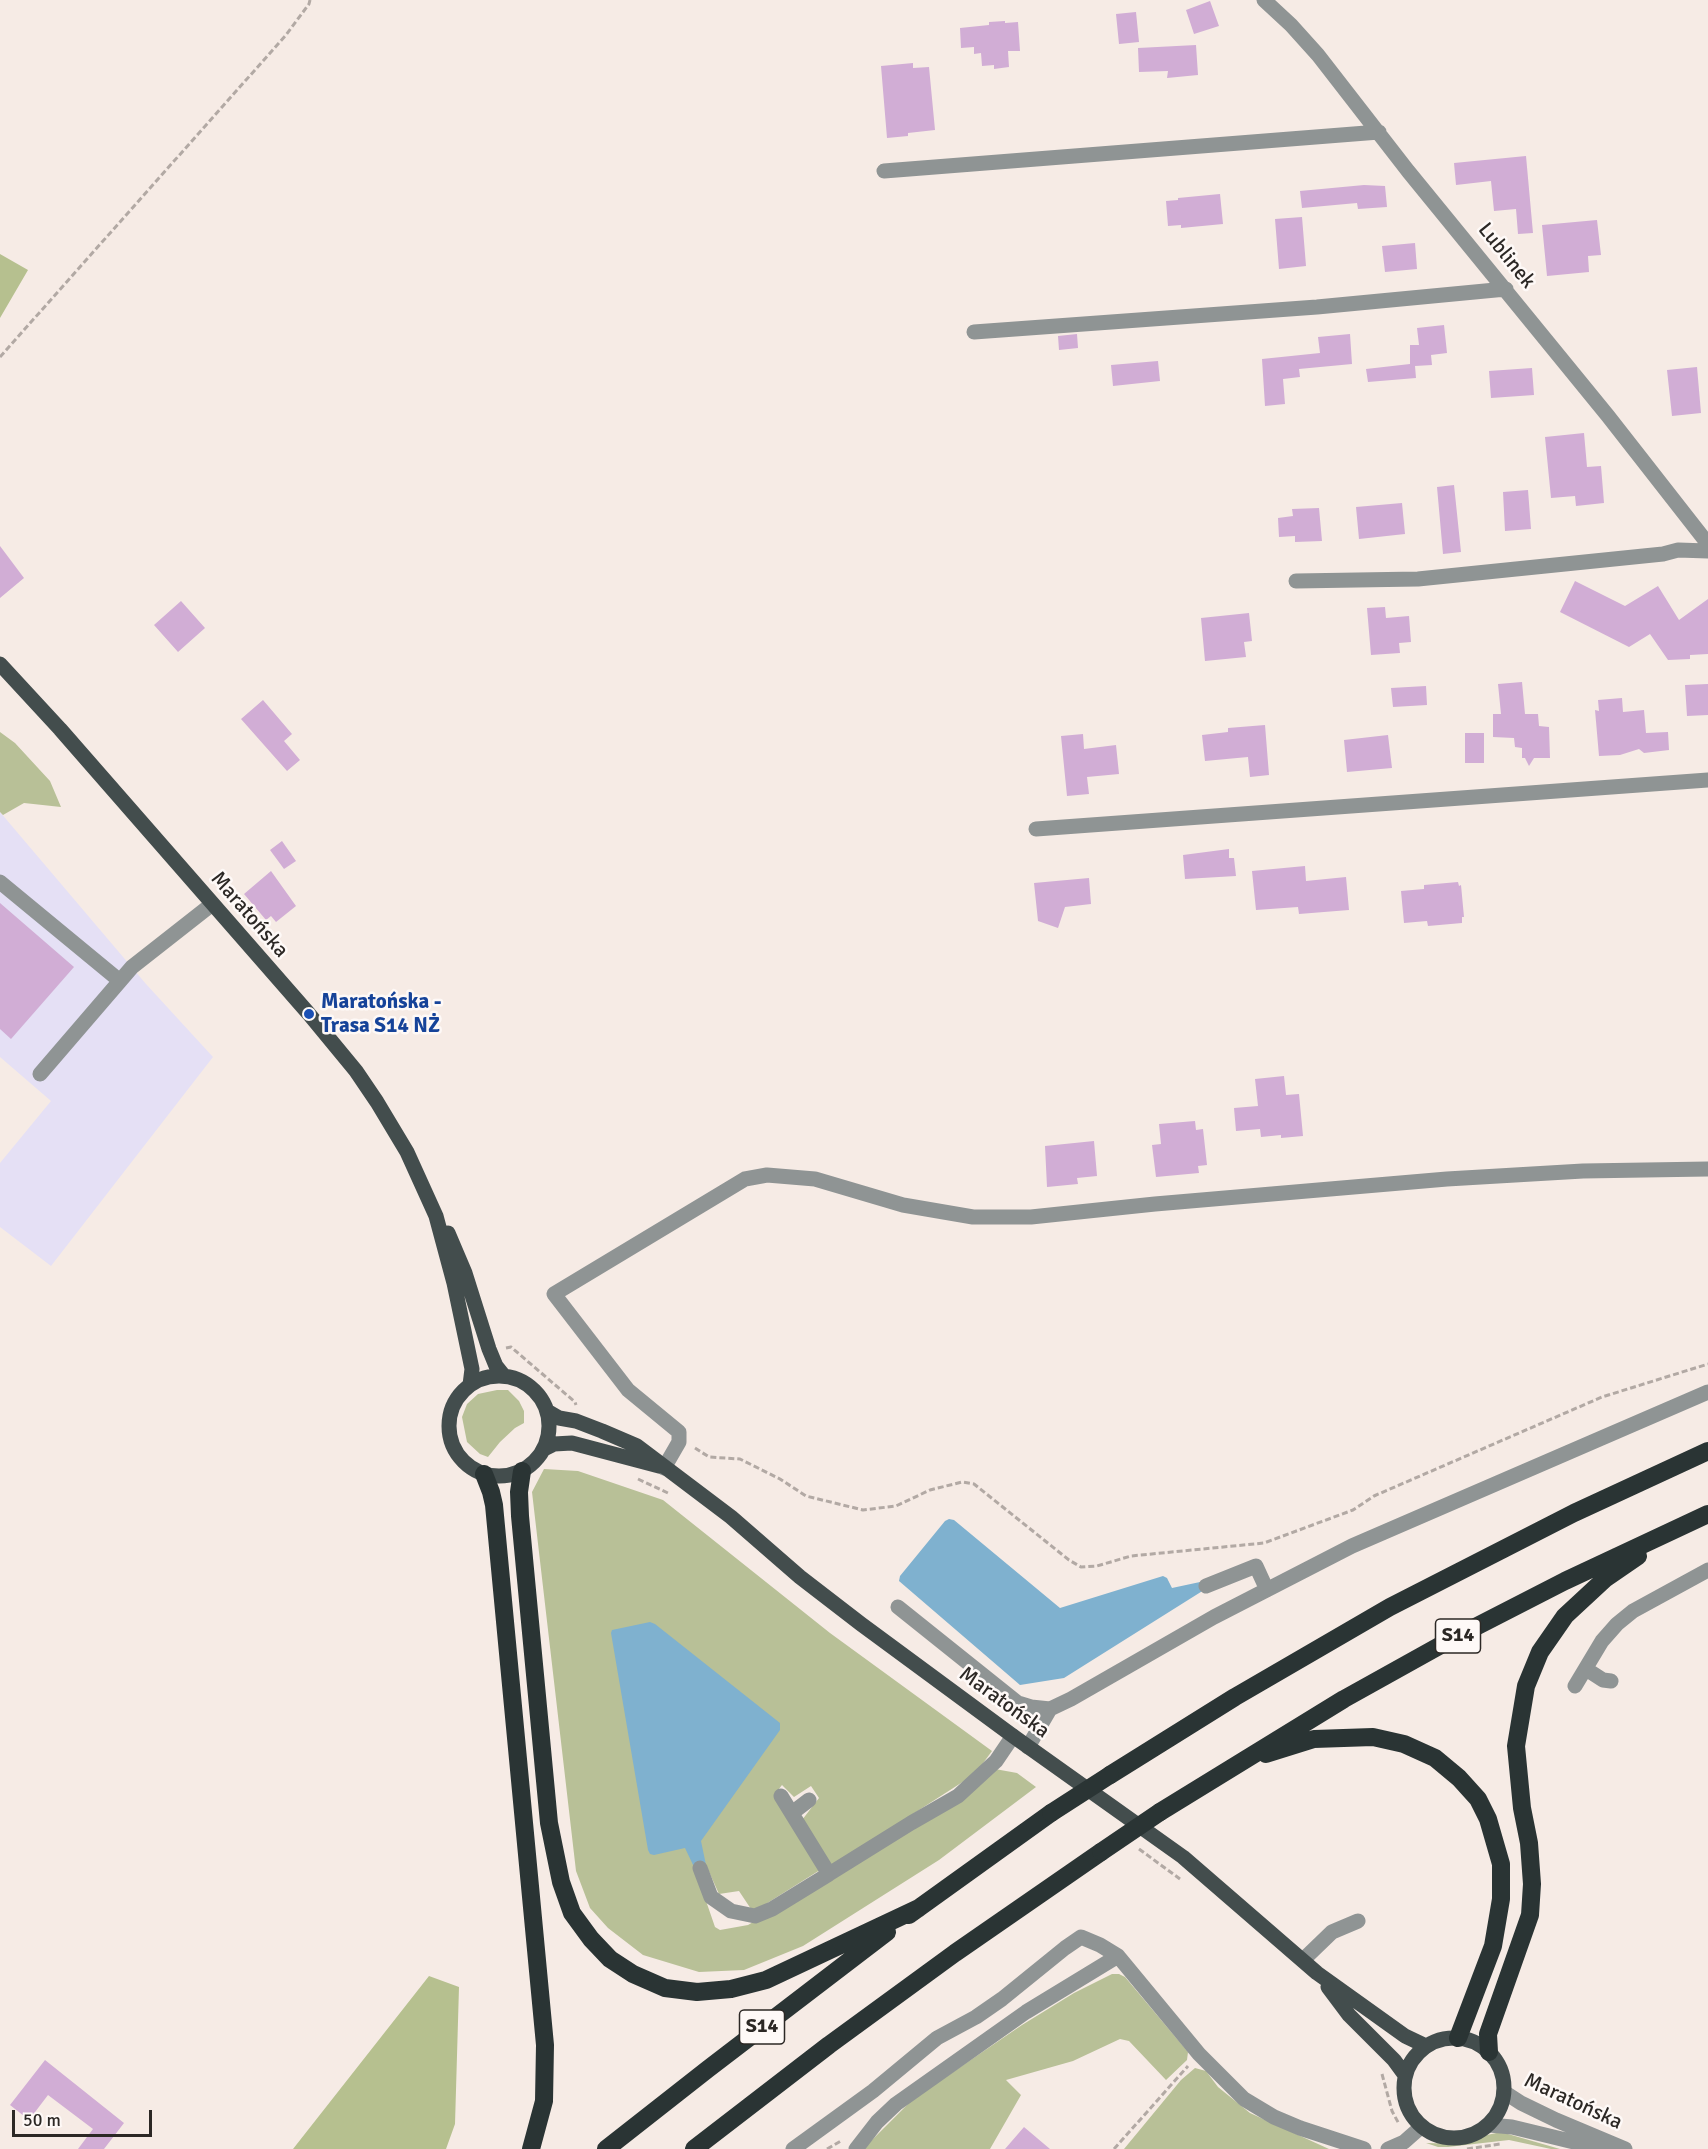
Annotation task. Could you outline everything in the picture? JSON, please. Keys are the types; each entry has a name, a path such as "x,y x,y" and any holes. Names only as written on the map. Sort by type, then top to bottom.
{"highway":[{"name":"S14","path":"606,2149 708,2068 919,1908 1110,1775 1235,1696 1390,1607 1574,1513 1708,1451"},
{"path":"522,1471 519,1492 520,1516 549,1823 561,1882 572,1913 591,1939 610,1959 633,1974 664,1988 697,1992 731,1989 766,1980 919,1908"},
{"path":"484,1474 494,1505 546,2045 544,2101 531,2149"},
{"name":"S14","path":"694,2149 829,2045 955,1953 1160,1812 1344,1699 1450,1640 1565,1581 1708,1514"},
{"path":"1489,2052 1488,2034 1530,1915 1532,1884 1529,1844 1522,1809 1516,1746 1526,1686 1540,1652 1565,1616 1606,1578 1684,1524"},
{"path":"1239,1763 1314,1739 1373,1737 1404,1744 1435,1758 1459,1778 1478,1799 1488,1820 1501,1864 1501,1899 1493,1946 1458,2038"}],"main road":[{"name":"Maratońska","path":"0,664 309,1014 356,1071 402,1142 436,1216 454,1283 472,1369 470,1385"},
{"name":"Maratońska","path":"436,1216 453,1242 465,1272 489,1349 496,1366 504,1376"},
{"path":"504,1376 515,1378 529,1386 540,1397 550,1426 548,1438 539,1456 522,1471 495,1476 484,1474 469,1466 458,1455 451,1440 449,1424 453,1408 461,1394 470,1385 486,1378 504,1376"},
{"name":"Maratońska","path":"547,1412 559,1418 576,1421 636,1446 731,1516 800,1577 852,1618 1183,1857 1317,1973 1405,2036 1426,2046"},
{"name":"Maratońska","path":"543,1449 554,1444 572,1443 664,1468"},
{"name":"Maratońska","path":"1317,1973 1350,2015 1394,2060 1405,2075"},
{"path":"1458,2038 1475,2042 1489,2052 1501,2070 1504,2092 1497,2115 1489,2125 1474,2135 1455,2139 1416,2132 1403,2089 1409,2064 1426,2046 1441,2039 1458,2038"}],"street":[{"name":"Lublinek","path":"1264,0 1292,25 1318,55 1708,544"},
{"path":"884,171 1378,132"},
{"path":"974,332 1317,307 1506,289"},
{"path":"1296,581 1419,579 1663,554 1678,550 1708,551"},
{"path":"1036,829 1708,780"},
{"path":"0,882 120,981"},
{"path":"40,1074 132,967 211,905"},
{"path":"664,1468 680,1442 679,1432 628,1390 554,1294 745,1179 767,1175 815,1179 903,1205 973,1217 1031,1217 1447,1179 1708,1169"},
{"path":"898,1607 1018,1703 1050,1709 1214,1617 1352,1546 1708,1392"},
{"path":"1206,1586 1256,1566 1267,1590"},
{"path":"1575,1686 1602,1641 1617,1624 1633,1611 1708,1570"},
{"path":"1586,1669 1604,1680 1611,1681"},
{"path":"1028,1747 1050,1709"},
{"path":"700,1868 711,1897 731,1911 755,1916 772,1909 958,1796 996,1761 1013,1736"},
{"path":"781,1796 829,1874"},
{"path":"792,1813 809,1800"},
{"path":"1303,1960 1332,1932 1358,1921"},
{"path":"793,2149 873,2091 937,2038 976,2017 1002,1999 1081,1937 1118,1956 1199,2054 1231,2088 1255,2107 1300,2128 1364,2149"},
{"path":"856,2149 877,2122 896,2104 1026,2012 1118,1956"},
{"name":"Maratońska","path":"1504,2092 1556,2120 1625,2149"},
{"name":"Maratońska","path":"1489,2125 1512,2127 1603,2149"},
{"path":"1388,2149 1404,2142 1416,2132"}],"path":[{"path":"0,357 286,35 310,0"},
{"path":"512,1347 575,1402"},
{"path":"680,1442 709,1456 740,1459 780,1479 806,1496 863,1510 896,1506 930,1490 962,1482 974,1484 1069,1560 1081,1567 1097,1566 1131,1556 1264,1544 1353,1510 1374,1496 1602,1397 1708,1364"},
{"path":"631,1477 673,1496"},
{"path":"1134,1845 1188,1885"},
{"path":"1114,2149 1199,2054"},
{"path":"1382,2072 1395,2118 1416,2132"},
{"path":"1467,2149 1508,2144"}],"shaded area":[{"path":"0,812 146,984 213,1057 51,1266 0,1227 0,1163 51,1101 0,1057"}],"green space":[{"path":"0,254 28,270 0,318"},
{"path":"0,732 15,743 50,781 61,807 24,803 3,815 0,812"},
{"path":"508,1390 519,1401 524,1411 524,1423 500,1442 488,1457 480,1454 467,1442 462,1417 467,1404 478,1394"},
{"path":"544,1469 578,1471 663,1500 830,1633 992,1751 975,1774 832,1866 802,1820 819,1798 811,1786 794,1797 782,1785 775,1794 820,1870 753,1912 739,1891 719,1894 706,1865 695,1869 715,1927 720,1930 748,1925 917,1827 995,1769 1017,1773 1036,1787 939,1860 803,1946 744,1970 699,1972 643,1955 608,1928 590,1908 576,1871 532,1492"},
{"path":"1112,1974 1125,1977 1188,2052 1187,2060 1166,2080 1129,2041 1120,2039 1073,2061 1006,2080 1021,2095 990,2149 863,2149 912,2100 1022,2025 1074,1993"},
{"path":"429,1976 459,1987 455,2124 446,2149 293,2149"},
{"path":"1195,2068 1206,2071 1218,2087 1250,2113 1329,2149 1124,2149 1181,2080"},
{"path":"1501,2132 1560,2149 1509,2140 1448,2147 1426,2143 1462,2144"}],"water":[{"path":"949,1519 954,1520 1060,1608 1163,1576 1167,1578 1172,1588 1200,1582 1204,1590 1064,1678 1020,1685 899,1581 900,1576"},
{"path":"650,1622 780,1723 780,1730 701,1841 706,1865 695,1869 685,1848 654,1855 648,1850 611,1633 612,1630"}],"building":[{"path":"1210,1 1219,26 1194,34 1186,10"},
{"path":"1136,12 1139,42 1119,44 1116,14"},
{"path":"1005,21 1005,23 1018,22 1020,51 1008,51 1009,67 994,69 994,65 982,66 981,53 974,54 974,47 961,48 960,28"},
{"path":"1196,45 1198,75 1167,78 1168,71 1139,72 1138,48"},
{"path":"913,63 913,68 929,67 935,130 887,138 881,66"},
{"path":"1526,156 1533,233 1518,234 1516,209 1494,211 1491,181 1456,185 1454,163"},
{"path":"1364,185 1385,186 1387,207 1358,209 1357,203 1302,208 1300,191"},
{"path":"1220,194 1223,224 1181,228 1181,225 1168,226 1166,201"},
{"path":"1302,217 1306,266 1279,269 1275,219"},
{"path":"1597,220 1601,255 1588,256 1589,272 1547,276 1542,225"},
{"path":"1415,243 1417,269 1385,272 1382,246"},
{"path":"1444,325 1447,353 1431,355 1432,365 1415,366 1416,378 1368,382 1366,369 1410,364 1410,345 1419,345 1417,328"},
{"path":"1077,334 1078,348 1059,350 1058,336"},
{"path":"1350,334 1352,364 1299,369 1300,377 1283,379 1285,404 1265,406 1262,359 1320,353 1318,337"},
{"path":"1158,361 1160,381 1113,386 1111,365"},
{"path":"1697,367 1701,413 1672,416 1667,370"},
{"path":"1532,368 1534,395 1491,398 1489,371"},
{"path":"1584,433 1587,467 1601,466 1604,503 1576,506 1575,496 1551,498 1545,437"},
{"path":"1454,485 1461,552 1443,554 1437,487"},
{"path":"1528,490 1531,529 1505,531 1503,492"},
{"path":"1402,503 1405,534 1359,539 1356,507"},
{"path":"1319,508 1322,541 1295,542 1295,536 1279,537 1278,518 1293,516 1292,509"},
{"path":"0,546 24,578 0,598"},
{"path":"1575,581 1625,606 1658,586 1679,620 1708,599 1708,654 1690,655 1690,659 1668,660 1650,634 1629,647 1560,612"},
{"path":"181,601 205,628 178,652 154,625"},
{"path":"1385,607 1386,618 1409,616 1411,642 1399,643 1400,653 1371,655 1367,608"},
{"path":"1249,613 1252,641 1244,642 1246,657 1205,661 1201,618"},
{"path":"1522,682 1525,714 1538,714 1539,726 1549,727 1550,758 1534,758 1529,766 1525,758 1522,758 1522,748 1515,747 1514,738 1493,737 1493,714 1501,714 1498,684"},
{"path":"1708,684 1708,715 1687,716 1685,685"},
{"path":"1426,686 1427,705 1393,707 1391,688"},
{"path":"1622,698 1623,712 1644,710 1646,733 1668,732 1669,750 1644,753 1639,749 1620,755 1599,756 1595,710 1599,711 1598,700"},
{"path":"263,700 292,734 284,741 300,760 287,771 241,719"},
{"path":"1265,725 1269,775 1250,777 1248,757 1205,761 1202,735 1228,732 1228,728"},
{"path":"1465,733 1484,733 1484,763 1465,763"},
{"path":"1083,734 1084,749 1116,745 1119,774 1087,777 1089,794 1067,796 1061,736"},
{"path":"1388,735 1392,768 1347,772 1344,740"},
{"path":"282,841 296,861 284,869 270,850"},
{"path":"1229,849 1229,858 1234,858 1236,876 1185,879 1183,855"},
{"path":"1305,866 1306,881 1346,877 1349,910 1299,914 1298,907 1256,910 1252,871"},
{"path":"271,871 296,906 276,922 271,916 266,920 244,894"},
{"path":"1089,878 1091,904 1065,907 1058,928 1038,921 1034,883"},
{"path":"1458,882 1459,886 1461,885 1464,917 1462,917 1462,923 1428,926 1427,921 1404,923 1401,891 1424,889 1424,885"},
{"path":"0,903 74,967 11,1039 0,1029"},
{"path":"1284,1076 1286,1095 1299,1094 1303,1136 1261,1137 1260,1129 1236,1131 1234,1108 1258,1106 1255,1079"},
{"path":"1195,1121 1196,1130 1203,1129 1207,1165 1198,1166 1199,1173 1156,1177 1152,1145 1161,1144 1159,1124"},
{"path":"1094,1141 1097,1176 1077,1178 1078,1184 1047,1187 1045,1146"},
{"path":"45,2060 124,2123 104,2149 78,2149 93,2129 48,2095 29,2120 10,2105"},
{"path":"1024,2127 1050,2149 1005,2149"}],"place":[{"name":"Maratońska - Trasa S14 NŻ","path":"309,1014"}]}
